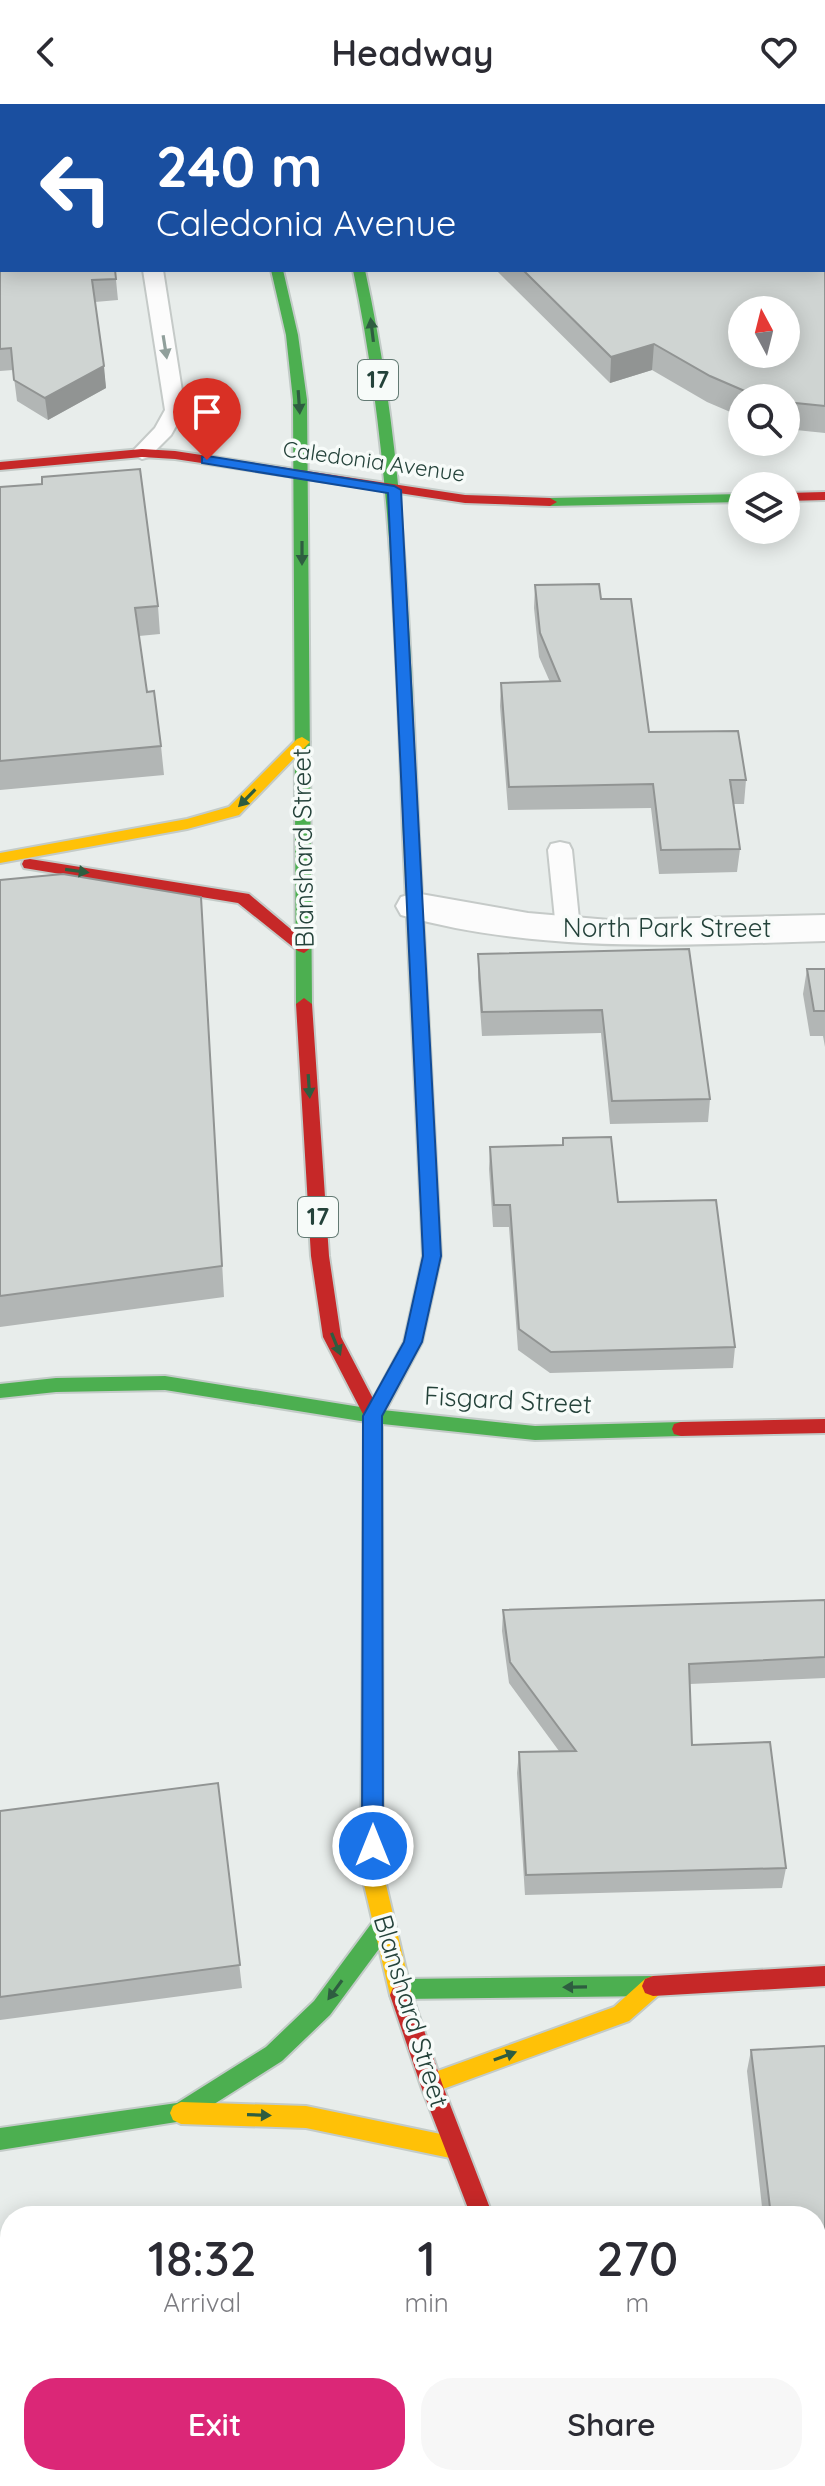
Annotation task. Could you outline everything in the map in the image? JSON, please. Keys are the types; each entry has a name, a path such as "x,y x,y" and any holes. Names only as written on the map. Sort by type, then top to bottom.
{"main road":[{"name":"Blanshard Street","path":"277,272 292,335 298,387 304,1008 320,1256 332,1337 373,1416 372,1872 382,1927 401,1989 478,2206"},
{"name":"Blanshard Street","path":"359,272 370,315 394,490 432,1256 413,1342 373,1416"},
{"name":"Caledonia Avenue","path":"0,466 142,453 175,455 465,499 527,503 728,498"},
{"path":"800,497 825,496"},
{"path":"0,859 187,824 234,811 302,742"},
{"path":"0,859 243,898 304,947"},
{"name":"Fisgard Street","path":"0,1391 56,1385 165,1383 373,1416 535,1433 825,1426"},
{"path":"181,2113 274,2054 322,2008 382,1927"},
{"path":"401,1989 653,1986 825,1976"},
{"path":"432,2083 621,2014 653,1986"},
{"path":"0,2139 181,2113 306,2117 455,2148"}],"street":[{"name":"North Park Street","path":"415,906 609,933 825,928"}],"lane":[{"path":"142,453 164,431 175,410 153,272"},
{"path":"560,850 568,929"}],"building":[{"path":"0,272 115,272 116,279 92,280 104,366 45,398 14,380 11,348 0,349"},
{"path":"525,272 825,272 825,406 800,403 800,384 728,384 654,344 611,357"},
{"path":"140,469 158,606 135,608 147,692 154,691 161,746 0,761 0,487 42,484 42,477"},
{"path":"599,584 601,599 631,599 649,732 738,731 746,780 730,780 740,849 661,850 653,784 509,787 501,683 560,681 540,633 535,585"},
{"path":"63,874 201,897 222,1266 0,1296 0,880"},
{"path":"689,949 710,1099 612,1101 602,1010 482,1012 478,954"},
{"path":"807,969 825,969 825,1011 814,1011"},
{"path":"611,1137 618,1202 716,1200 735,1347 551,1352 519,1329 510,1205 494,1205 490,1147 563,1145 563,1138"},
{"path":"825,1600 825,1657 689,1664 692,1745 770,1742 786,1868 526,1875 519,1752 576,1751 510,1662 503,1610"},
{"path":"218,1783 240,1965 0,1997 0,1811"},
{"path":"825,2046 825,2206 770,2206 751,2050"}],"traffic: fast":[{"path":"277,272 292,335 300,400 304,1004"},
{"path":"359,272 374,339 393,480 411,836"},
{"path":"550,502 728,498"},
{"path":"0,1391 56,1385 165,1383 373,1416 535,1433 681,1429"},
{"path":"181,2113 274,2054 322,2008 382,1927"},
{"path":"401,1989 653,1986"},
{"path":"0,2139 181,2113"}],"traffic: slow":[{"path":"0,858 187,824 234,811 302,742"},
{"path":"373,1416 413,1342 432,1256 411,836"},
{"path":"373,1465 372,1872 401,1995"},
{"path":"432,2083 621,2014 653,1986"},
{"path":"181,2113 306,2117 455,2148"}],"traffic: jam":[{"path":"0,466 142,453 175,455 465,499 550,502"},
{"path":"800,497 825,496"},
{"path":"30,864 243,898 304,947"},
{"path":"304,1004 320,1256 332,1337 373,1416 373,1465"},
{"path":"681,1429 825,1426"},
{"path":"653,1986 825,1976"},
{"path":"401,1995 478,2206"}],"route":[{"path":"207,460 394,490 432,1256 413,1342 373,1416 373,1846"}]}
